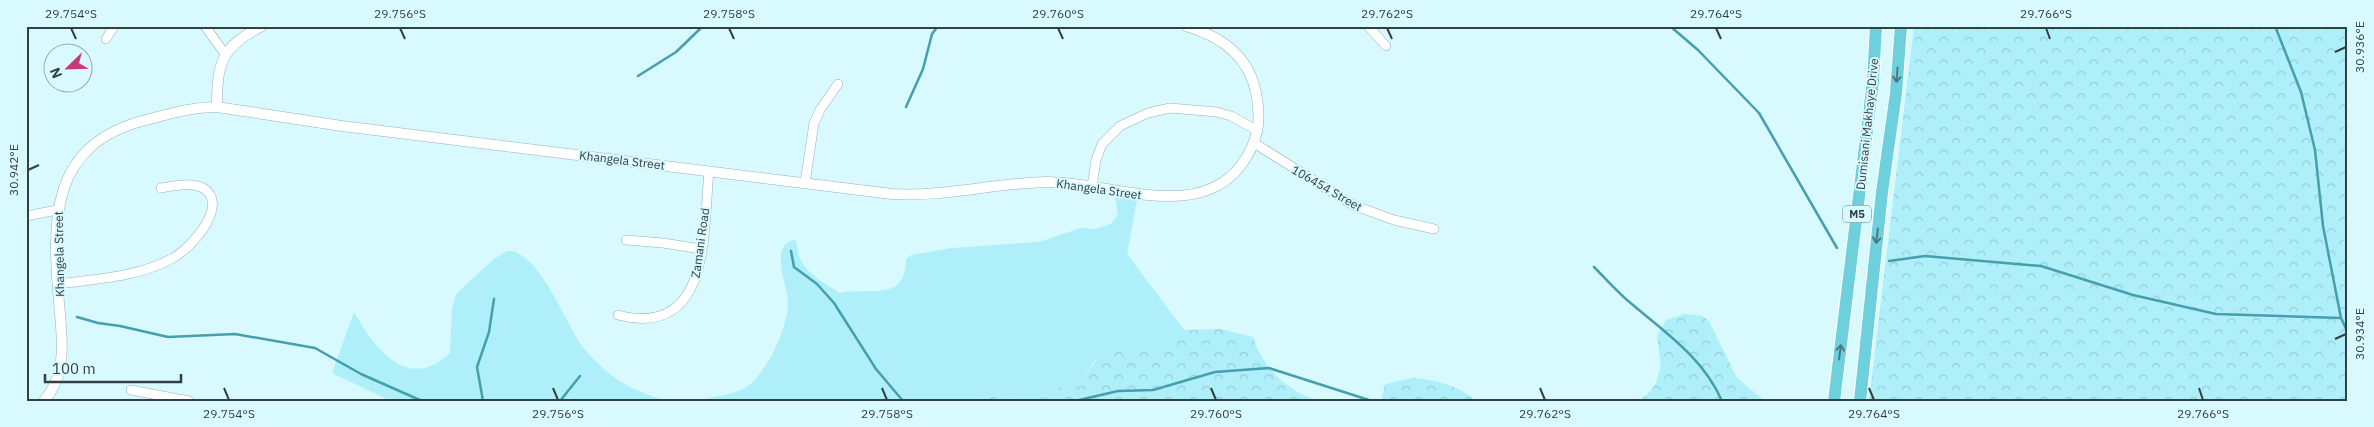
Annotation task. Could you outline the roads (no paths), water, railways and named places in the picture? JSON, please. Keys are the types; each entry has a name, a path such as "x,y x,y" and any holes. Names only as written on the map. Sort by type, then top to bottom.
{"main road":[{"name":"Dumisani Makhaye Drive","path":"1834,401 1873,81 1876,26"},
{"name":"Dumisani Makhaye Drive","path":"1860,401 1880,202 1896,93 1901,26"}],"street":[{"path":"106,39 114,26"},
{"path":"205,26 225,54"},
{"path":"216,107 218,71 225,54 237,40 262,26"},
{"name":"Khangela Street","path":"44,401 55,384 62,360 57,210 62,191 76,165 97,142 136,122 196,108 216,107 342,126 912,195 1032,183 1062,182 1154,196 1175,197 1194,194 1211,188 1227,179 1240,167 1258,132 1258,104 1255,87 1243,61 1224,42 1210,34 1186,26"},
{"path":"1368,26 1386,46"},
{"path":"805,183 814,123 820,110 838,84"},
{"path":"1092,186 1096,160 1102,144 1120,126 1148,112 1170,108 1217,112 1231,116 1258,132"},
{"name":"106454 Street","path":"1254,143 1353,205 1394,220 1434,229"},
{"name":"Zamani Road","path":"618,315 630,318 648,318 670,310 679,304 693,288 698,275 702,249 708,171"},
{"path":"58,284 111,277 155,266 173,258 190,246 203,229 212,211 210,196 203,188 197,186 162,188"},
{"path":"26,216 57,210"},
{"path":"626,240 702,249"},
{"path":"131,390 189,401"}],"waterway":[{"path":"638,76 676,52 703,26"},
{"path":"906,107 923,69 932,34 938,26"},
{"path":"1670,26 1698,50 1759,113 1837,248"},
{"path":"2275,26 2301,92 2315,150 2323,226 2341,318 2348,333"},
{"path":"791,251 794,267 817,284 834,303 876,369 903,401"},
{"path":"1889,261 1925,256 2041,266 2133,295 2216,314 2341,318"},
{"path":"1594,267 1623,296 1694,359 1705,372 1722,401"},
{"path":"483,401 477,367 489,332 494,299"},
{"path":"77,317 168,337 235,334 315,348 361,374 422,401"},
{"path":"1075,401 1118,391 1153,390 1215,372 1269,368 1372,401"},
{"path":"560,401 580,376"}]}
